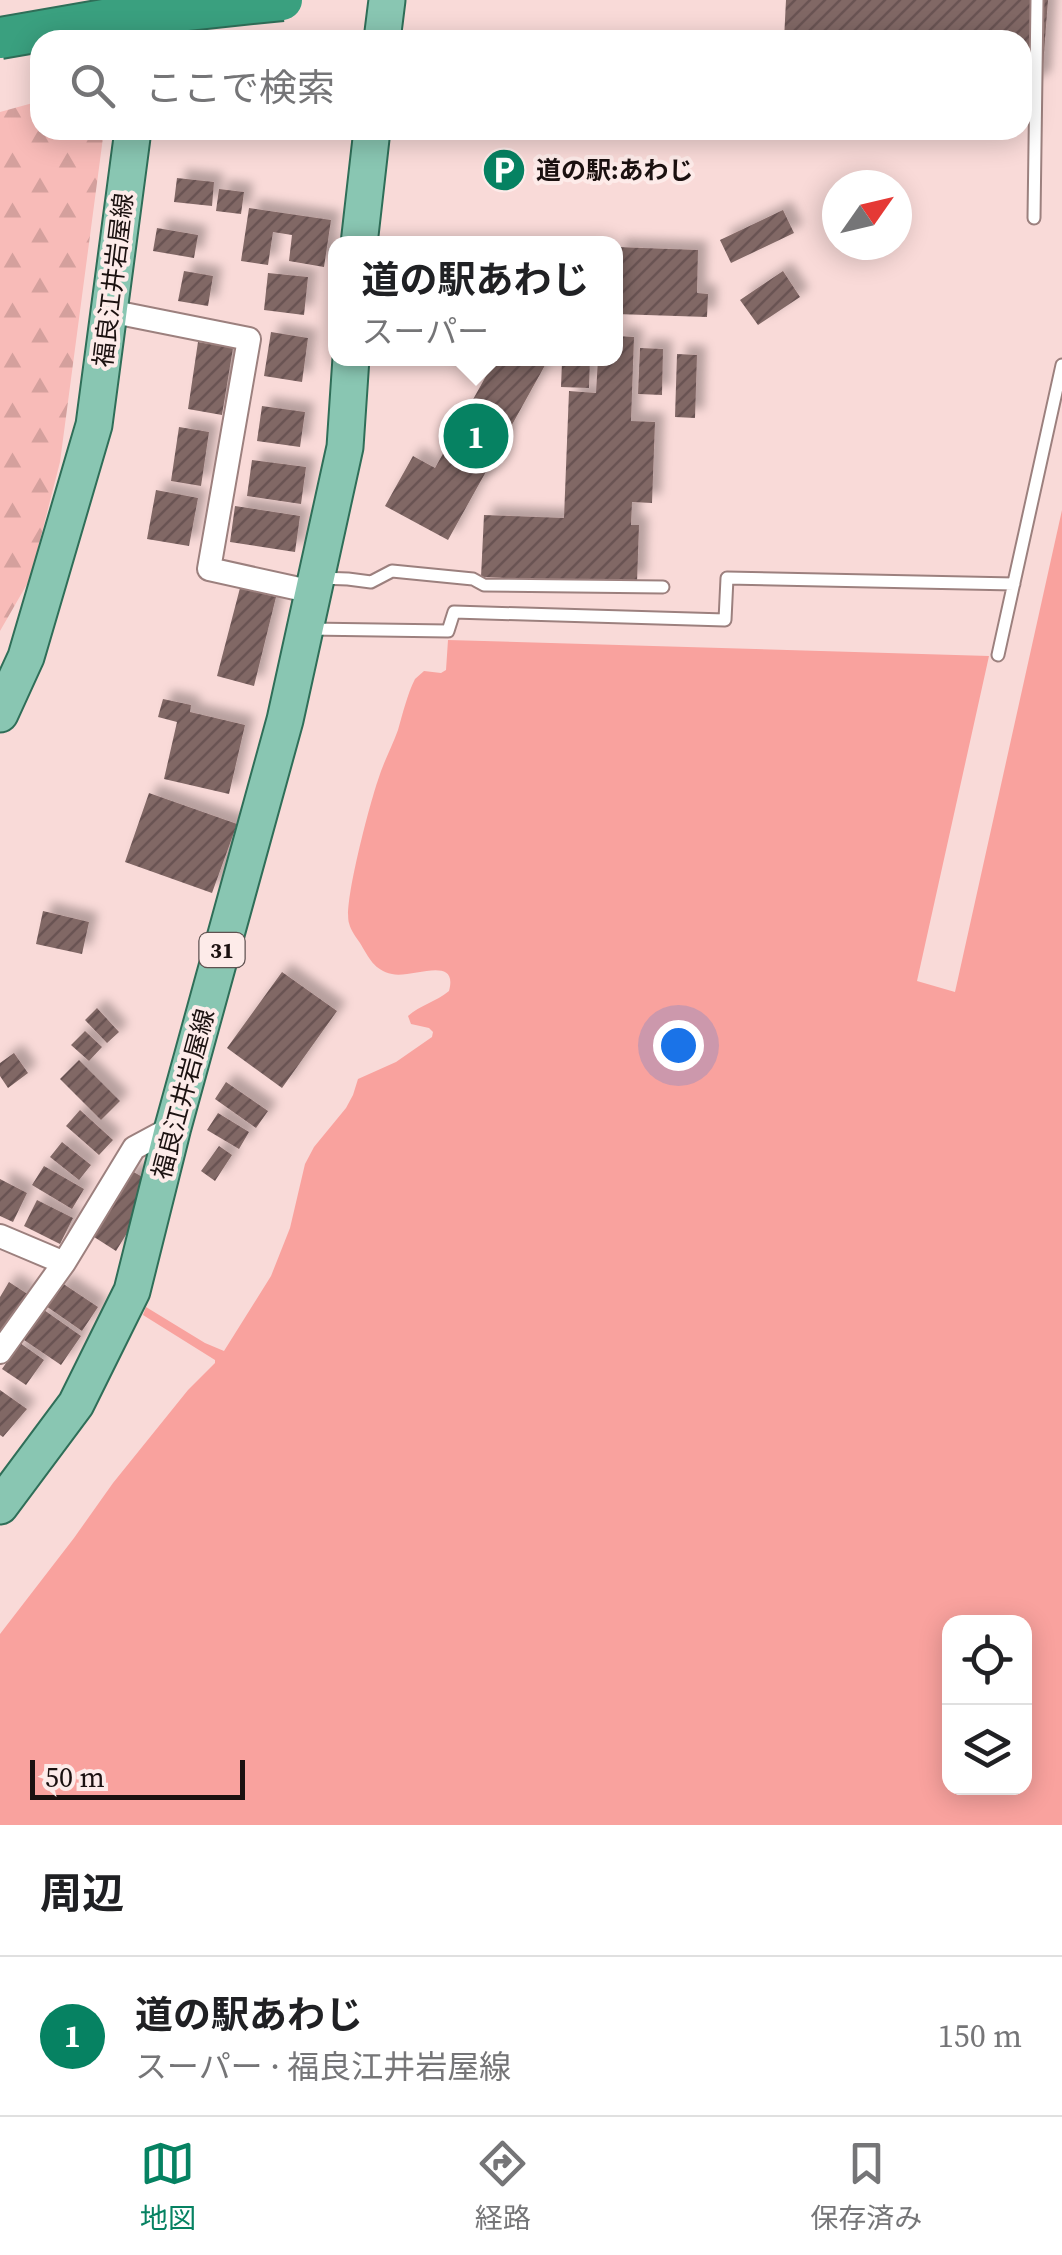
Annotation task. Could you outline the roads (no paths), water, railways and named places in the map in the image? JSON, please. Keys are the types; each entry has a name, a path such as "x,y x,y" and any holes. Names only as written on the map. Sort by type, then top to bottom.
{"highway":[{"path":"46,30 121,17 282,0"},
{"path":"0,38 30,33"}],"main road":[{"path":"172,30 184,0"},
{"path":"383,30 387,0"},
{"name":"福良江井岩屋線","path":"0,714 26,658 94,425 132,140"},
{"path":"361,236 371,140"},
{"name":"福良江井岩屋線","path":"0,1506 76,1404 132,1291 285,720 345,447 350,366"}],"street":[{"path":"109,311 248,339 209,569 314,585"},
{"path":"0,1352 64,1263 134,1148 173,1128"},
{"path":"0,1236 64,1263"}],"lane":[{"path":"1034,218 1037,0"},
{"path":"998,655 1062,364"},
{"path":"314,585 348,579 371,582 392,571 473,579 484,585 663,588"},
{"path":"305,629 448,631 454,612 725,620 727,578 1014,584"}],"place":[{"name":"道の駅:あわじ","path":"504,170"},
{"name":"道の駅あわじ","path":"476,436"}]}
